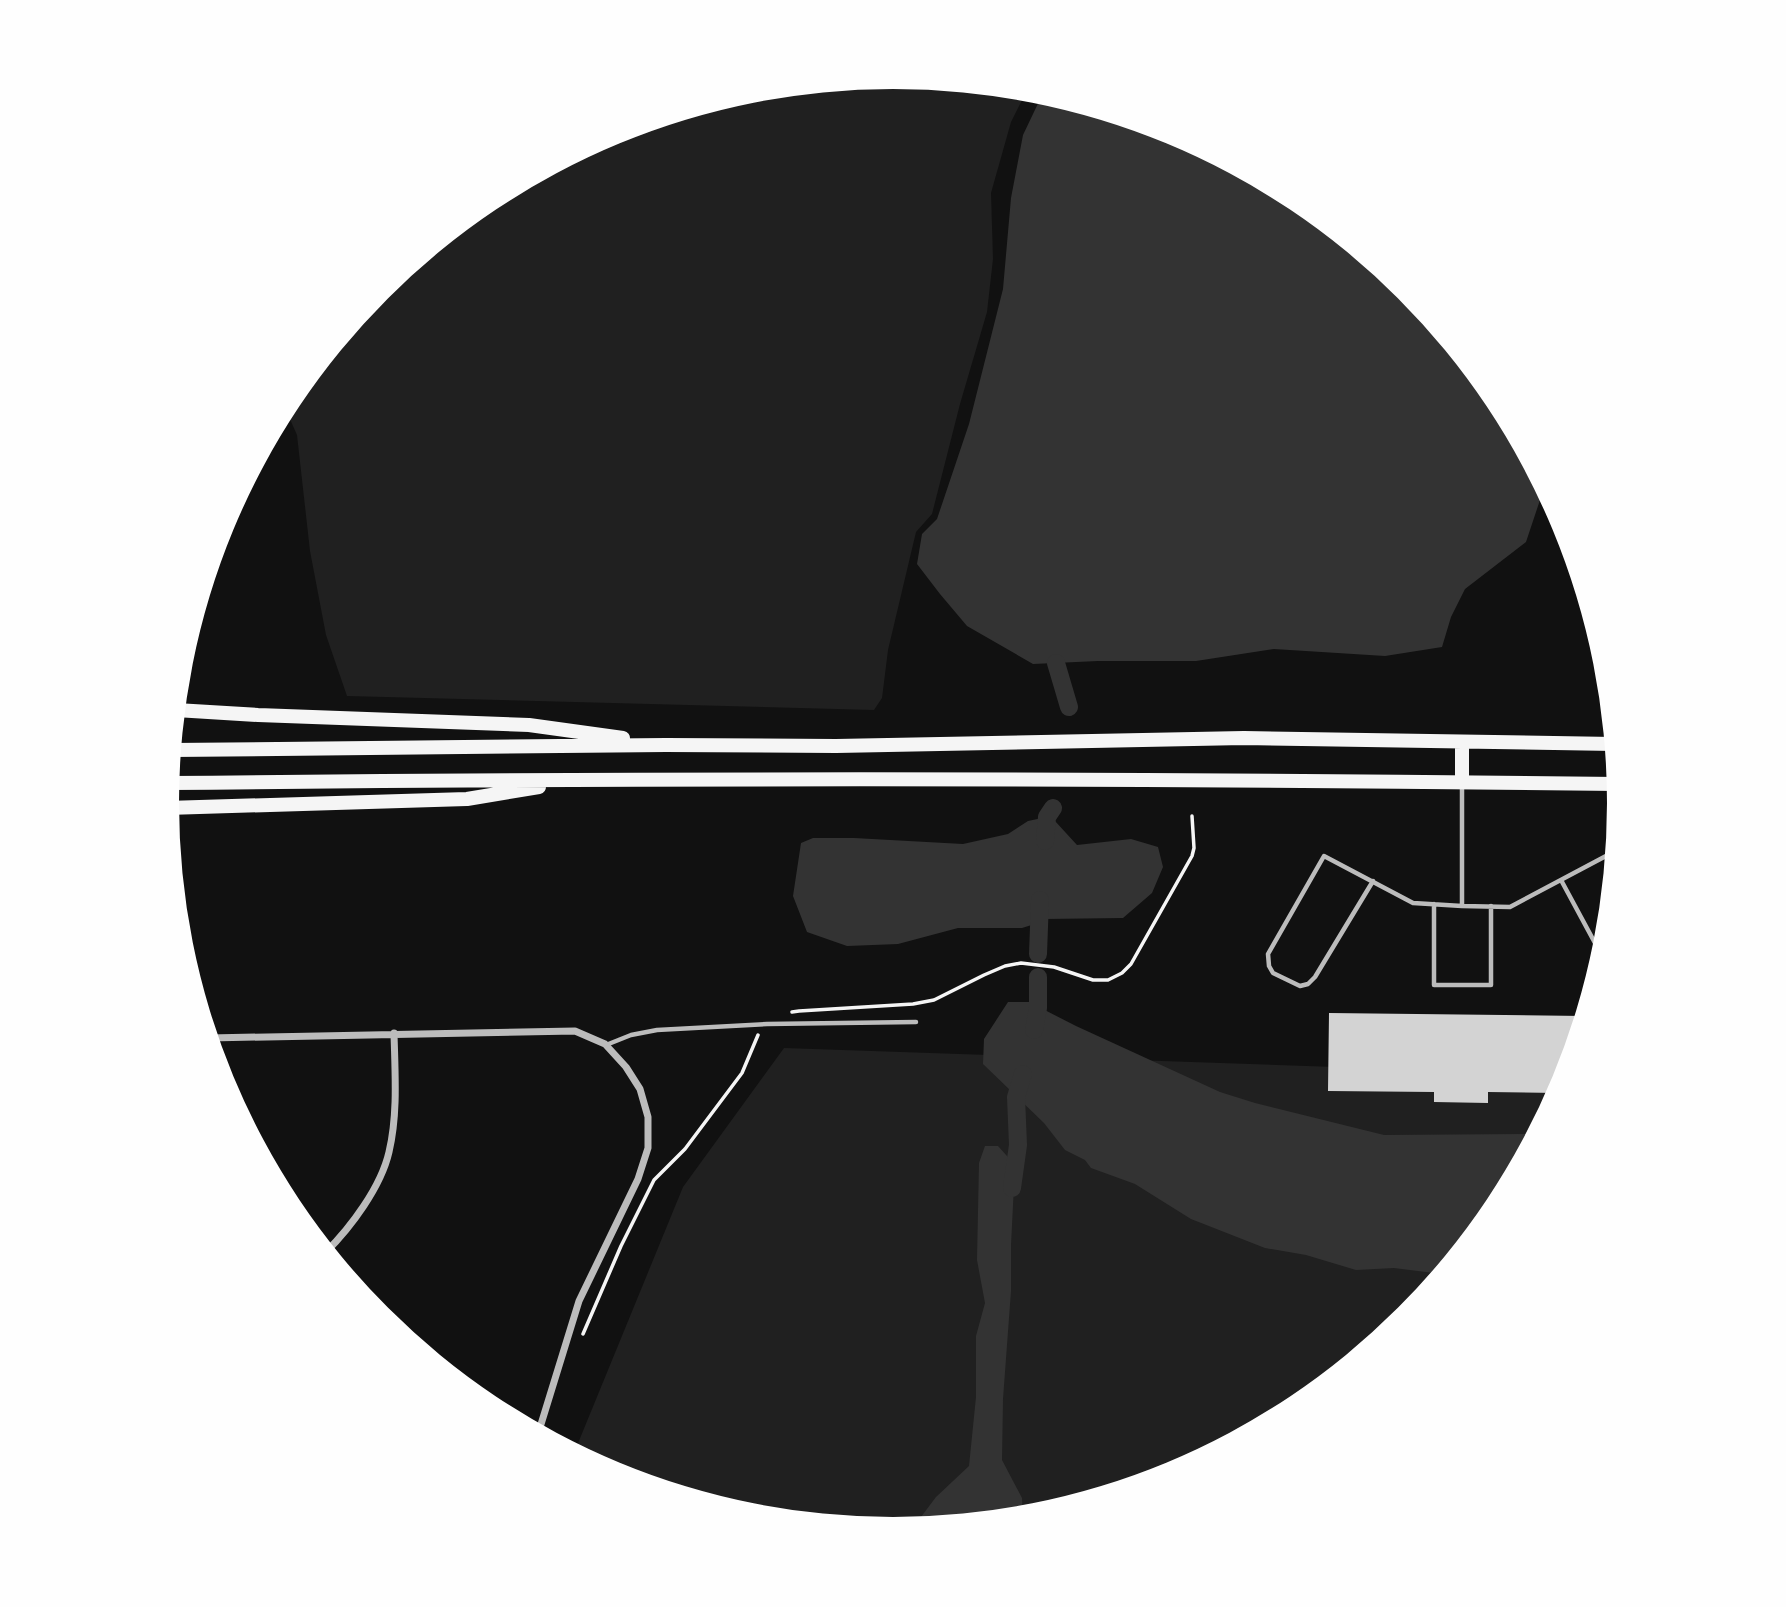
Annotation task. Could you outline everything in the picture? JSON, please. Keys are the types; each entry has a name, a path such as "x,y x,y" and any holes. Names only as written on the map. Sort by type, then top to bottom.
{"main road":[{"path":"185,711 529,725 666,745"},
{"path":"181,750 836,746 1244,738 1605,744"},
{"path":"1462,742 1462,782"},
{"path":"179,783 1223,779 1607,784"},
{"path":"179,808 467,799 580,780"}],"street":[{"path":"219,1038 575,1031 606,1045 626,1068 640,1089 648,1116 648,1148 638,1179 579,1301 541,1425"},
{"path":"332,1245 375,1188 389,1154 395,1106 394,1033"}],"lane":[{"path":"1462,782 1462,906"},
{"path":"1373,881 1315,977 1308,984 1300,986 1273,973 1268,954 1324,856 1373,881 1413,903 1510,907 1605,856"},
{"path":"1560,880 1594,942"},
{"path":"1434,904 1434,985 1491,985 1491,906"},
{"path":"606,1045 631,1035 657,1030 767,1024 916,1022"}],"path":[{"path":"790,1013 799,1010 913,1004 934,1000 1005,966 1021,963 1054,967 1093,979 1108,980 1122,973 1131,964 1192,856 1192,816"},
{"path":"581,1342 621,1246 654,1180 685,1149 742,1073 759,1034 767,1024"}],"shaded area":[{"path":"893,89 986,95 1021,101 1011,122 991,193 993,259 987,312 932,514 916,532 888,650 882,698 874,710 347,696 326,635 310,551 297,435 290,420 299,407 326,369 388,298 458,237 536,185 577,163 663,127 754,103 800,95"},
{"path":"1038,104 1123,127 1209,163 1290,210 1364,266 1398,298 1460,369 1512,446 1540,501 1526,542 1465,589 1451,617 1442,647 1385,656 1274,649 1196,661 1033,664 967,626 940,594 917,564 922,534 937,519 969,424 1003,289 1011,198 1023,135"},
{"path":"1047,817 1055,821 1077,845 1131,839 1158,847 1163,867 1152,893 1123,918 1044,919 1022,928 958,928 898,944 847,946 807,932 793,896 801,843 813,838 854,838 963,844 1008,834 1028,821"},
{"path":"1008,1002 1029,1002 1220,1092 1255,1103 1384,1135 1526,1134 1487,1200 1431,1273 1394,1268 1356,1270 1306,1255 1265,1248 1191,1219 1135,1184 1091,1168 1085,1160 1065,1150 1044,1123 983,1064 984,1039"},
{"path":"784,1048 1554,1075 1512,1161 1460,1238 1398,1309 1328,1370 1250,1422 1166,1463 1123,1480 1078,1493 986,1512 893,1518 800,1512 754,1504 663,1480 578,1444 683,1187"},
{"path":"985,1146 998,1146 1015,1165 1002,1460 1022,1498 1022,1506 986,1512 921,1517 936,1497 969,1466 976,1397 976,1336 985,1303 977,1260 979,1163"}],"building":[{"path":"1329,1013 1574,1016 1546,1093 1488,1092 1488,1103 1434,1102 1434,1092 1328,1091"}],"waterway":[{"path":"1056,663 1069,707"},
{"path":"1045,841 1047,817 1053,808"},
{"path":"1038,954 1040,900"},
{"path":"1034,1030 1038,1008 1038,977"},
{"path":"1012,1188 1018,1145 1016,1097 1023,1074"}]}
